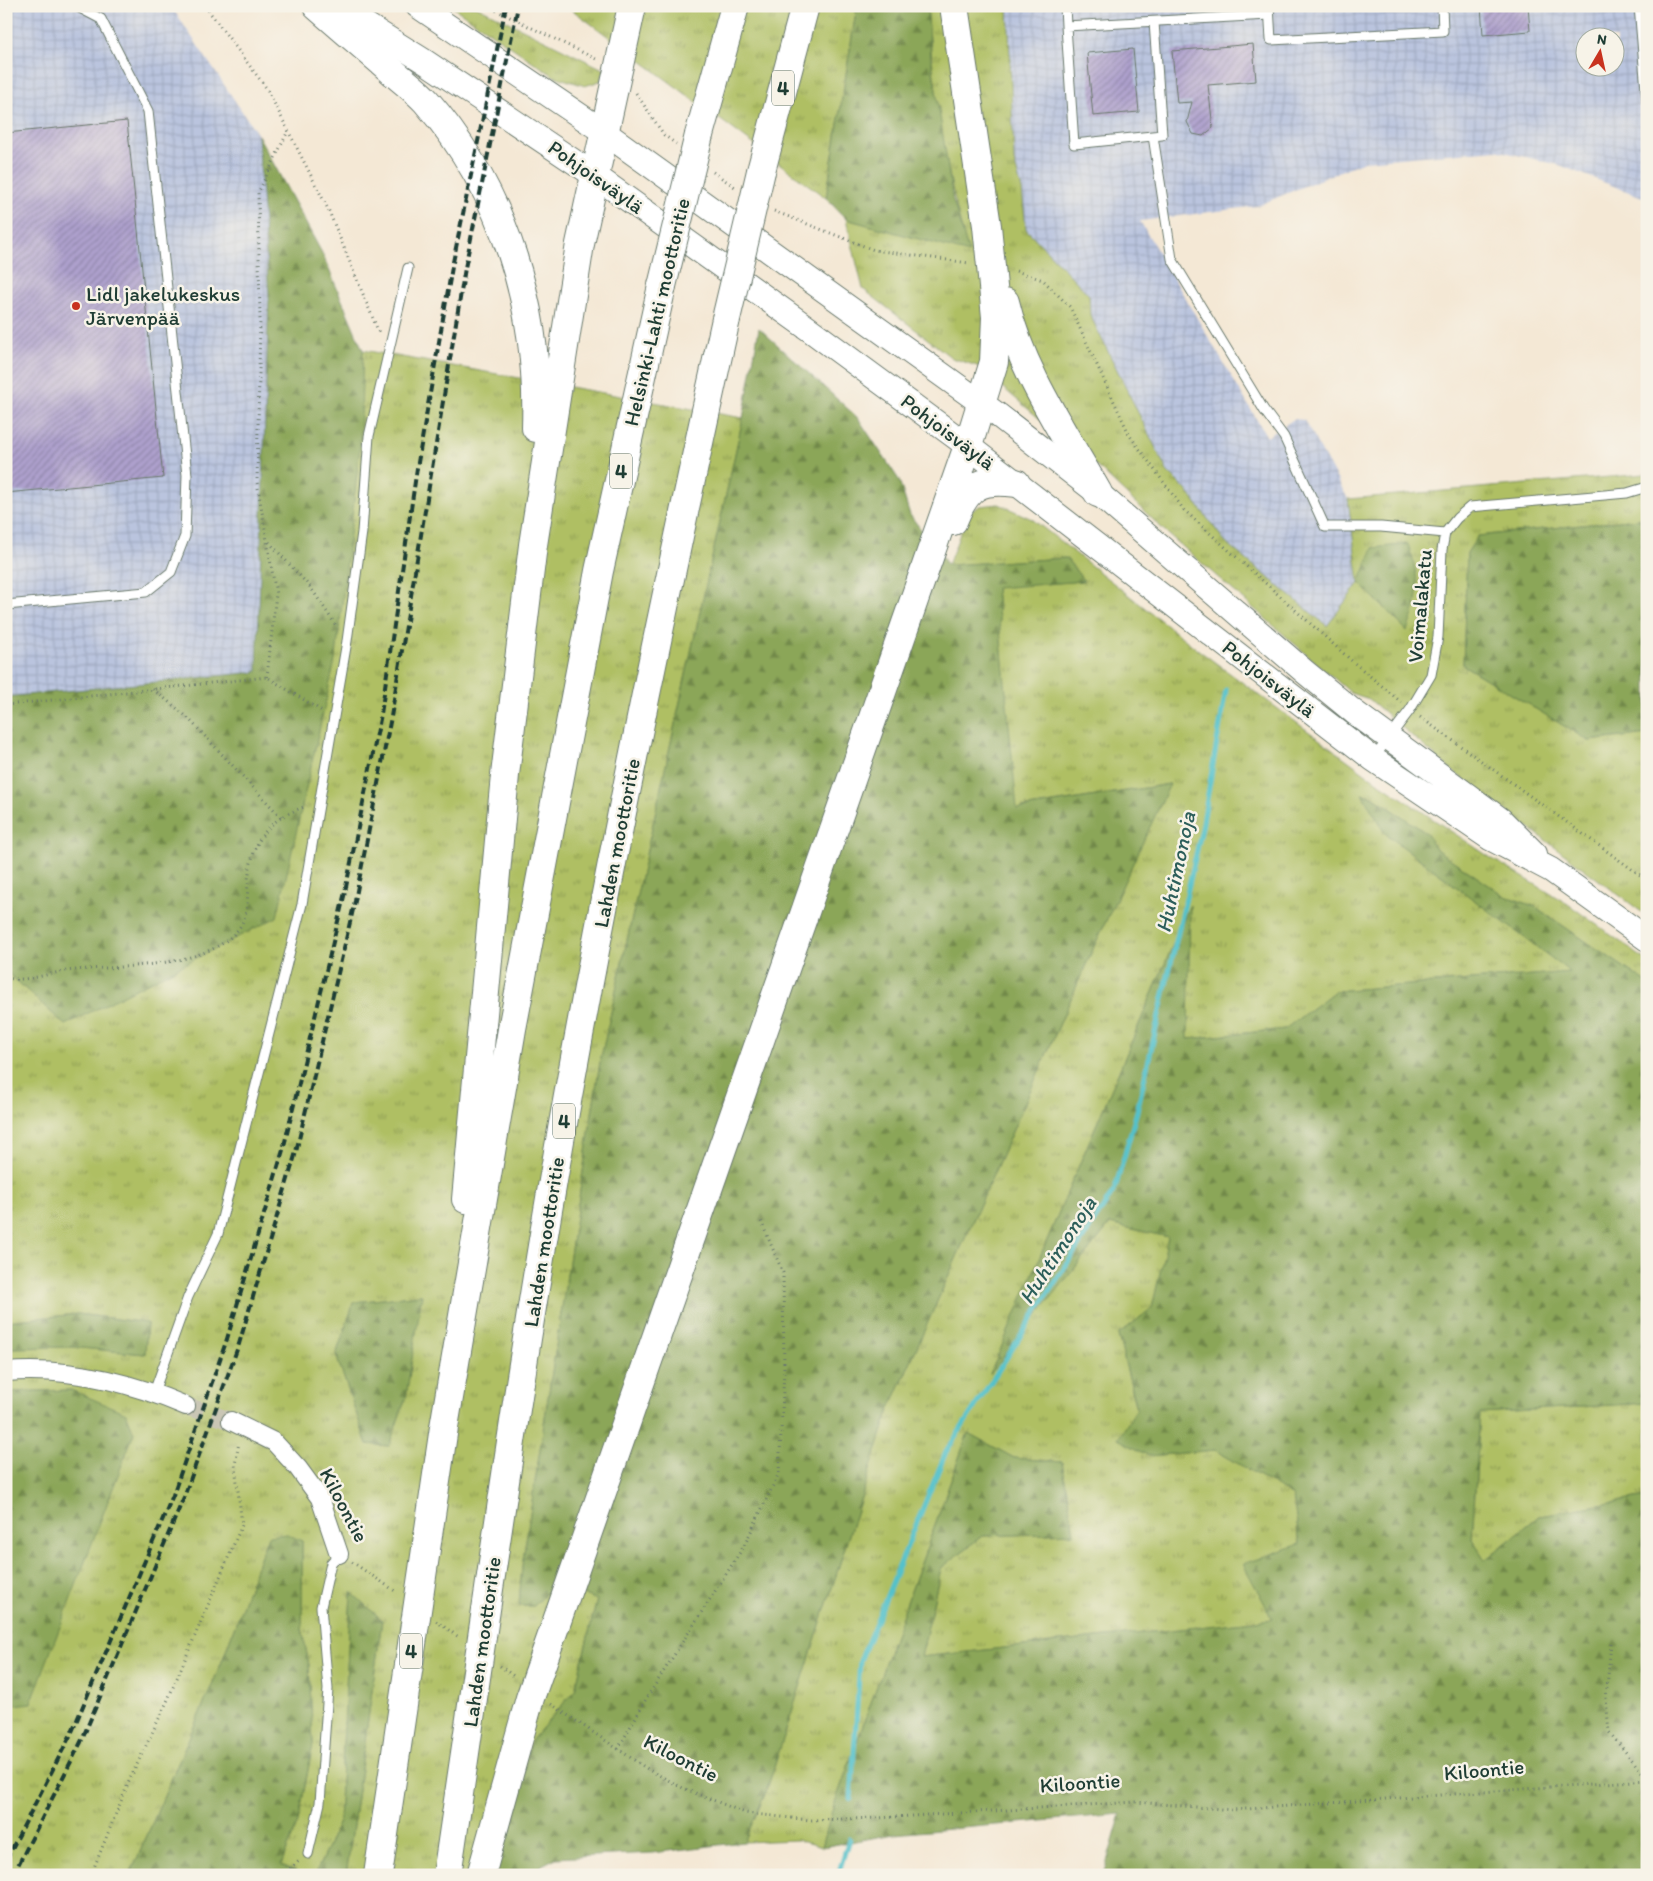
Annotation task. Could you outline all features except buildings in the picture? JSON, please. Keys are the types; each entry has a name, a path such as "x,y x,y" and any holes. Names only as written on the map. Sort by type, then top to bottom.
{"highway":[{"path":"317,6 424,99 455,137 497,210 526,296 534,359 537,412 532,545"},
{"path":"444,1427 504,784 532,545 580,244 632,6"},
{"name":"Helsinki-Lahti moottoritie","path":"444,1427 512,1029 590,620 662,286 689,141 735,6"},
{"name":"Lahden moottoritie","path":"447,1875 513,1436 558,1157 662,612 760,171 805,6"},
{"path":"481,1875 530,1698 932,550 982,404 994,362 996,317 986,226 954,6"},
{"path":"986,226 1013,335 1020,352 1098,493"},
{"path":"932,550 950,528 962,499 982,484 996,480 1016,483"},
{"name":"4","path":"378,1875 444,1427"}],"main road":[{"name":"Pohjoisväylä","path":"336,6 424,60 594,175 968,446 1374,759 1490,838 1551,870 1647,938"},
{"name":"Pohjoisväylä","path":"418,6 604,132 982,404 1098,493 1305,672 1389,738 1501,820 1551,870"}],"street":[{"path":"6,1372 67,1373 154,1392 186,1406"},
{"name":"Kiloontie","path":"237,1423 274,1442 298,1468 320,1498 339,1554"}],"lane":[{"path":"6,605 146,592 171,572 185,536 187,475 148,111 101,19 76,6"},
{"path":"1065,6 1074,144 1162,135 1154,22"},
{"path":"1066,26 1154,22 1269,10 1271,40 1443,31 1442,6"},
{"path":"1638,6 1647,102"},
{"path":"1153,136 1172,259 1264,410 1284,437 1325,527 1381,527 1445,533"},
{"path":"154,1392 188,1296 218,1234 302,904 347,641 362,532 369,436 408,268"},
{"name":"Voimalakatu","path":"1374,759 1410,710 1431,675 1438,637 1442,550 1445,533 1457,518 1470,507 1627,493 1647,487"},
{"path":"308,1854 320,1803 328,1689 321,1607 330,1563 339,1554"}],"path":[{"path":"205,6 266,89 328,209 388,354"},
{"path":"487,6 606,64"},
{"path":"635,91 664,135 689,141"},
{"path":"266,677 276,594 257,482 260,320 258,192 288,131"},
{"path":"710,170 740,190"},
{"path":"770,209 874,250 977,264"},
{"path":"1016,271 1043,280 1070,307 1130,436 1184,510 1352,661 1410,710 1647,880"},
{"path":"268,542 311,588 347,641"},
{"path":"6,705 266,677 334,718"},
{"path":"153,689 186,716 281,817"},
{"path":"6,978 21,980 65,971 130,968 194,956 222,944 241,925 246,911 249,892 248,881 257,844 272,822 320,802"},
{"path":"618,1749 646,1699 744,1546 779,1473 784,1371 783,1273 762,1221"},
{"path":"91,1875 130,1779 166,1704 242,1526 234,1464 237,1423"},
{"name":"Kiloontie","path":"339,1554 395,1591"},
{"path":"430,1616 464,1641"},
{"path":"1611,1643 1606,1698 1609,1732 1647,1779"},
{"path":"497,1664 518,1679"},
{"name":"Kiloontie","path":"546,1701 649,1770 683,1788 746,1813 810,1820 879,1818 1136,1802 1233,1810 1647,1779"},
{"path":"282,1875 308,1854"}],"shaded area":[{"path":"6,6 171,6 258,135 269,296 257,672 6,697"},
{"path":"1008,6 1647,6 1647,197 1642,197 1559,165 1496,150 1364,161 1257,206 1140,221 1267,437 1294,419 1304,420 1348,499 1359,583 1327,626 1226,543 1186,490 1167,471 1090,315 1089,295 1026,229 1022,190 1014,161"}],"green space":[{"path":"451,6 476,6 605,70 600,81 585,86 554,76"},
{"path":"567,6 857,6 826,198"},
{"path":"857,6 927,6 931,58 953,200 969,253 846,219 826,198"},
{"path":"927,6 1008,6 1014,161 1022,190 1026,229 1089,295 1090,315 1167,471 1186,490 1226,543 1327,626 1359,583 1348,499 1645,474 1647,472 1647,518 1478,536 1467,553 1463,665 1589,741 1647,734 1647,916 1454,772 1369,699 1351,693 1167,533 1103,472 977,366 952,358 863,289 846,219 968,252 947,161 933,68"},
{"path":"258,135 322,253 363,350 360,448 336,656 277,917 65,1025 6,971 6,697 257,672 269,296"},
{"path":"759,328 858,418 899,480 910,515 948,565 1066,558 1084,581 996,588 1017,809 1170,784 1092,951 890,1408 766,1792 744,1842 652,1853 556,1858 540,1866 536,1875 495,1875 532,1740 575,1690 597,1600 555,1584 534,1606 519,1606 522,1566 600,1062 743,418"},
{"path":"363,350 743,418 600,1062 522,1566 519,1606 534,1606 555,1584 597,1599 575,1690 532,1740 495,1875 346,1875 382,1620 351,1593 339,1822 315,1875 305,1875 281,1865 298,1822 313,1744 309,1665 302,1629 302,1541 268,1536 221,1664 130,1875 6,1875 6,1706 31,1702 71,1390 6,1392 6,1348 70,1347 145,1354 147,1323 78,1314 6,1321 6,971 65,1025 336,656","holes":["421,1295 406,1397 389,1446 367,1444 336,1355 354,1302"]},
{"path":"999,504 1032,519 1197,649 1369,776 1491,858 1568,904 1647,961 1647,983 1534,906 1505,896 1437,850 1426,833 1374,797 1386,834 1571,972 1335,991 1285,1029 1187,1039 1189,907 991,1372 1110,1224 1169,1237 1152,1308 1118,1335 1149,1456 1215,1450 1293,1496 1300,1544 1274,1619 921,1657 941,1568 982,1536 1074,1533 1062,1462 1014,1458 968,1433 832,1811 822,1847 797,1840 744,1842 766,1792 890,1408 1092,951 1169,784 1016,809 996,587 1084,581 1066,558 948,565 968,513 980,506"},
{"path":"1647,518 1647,734 1589,741 1463,665 1467,553 1478,536"},
{"path":"1408,544 1417,578 1417,597 1407,631 1359,583 1373,548"},
{"path":"1362,794 1374,797 1426,833 1437,850 1505,896 1534,906 1647,983 1647,1403 1480,1413 1472,1539 1485,1560 1540,1515 1647,1497 1647,1875 1103,1875 1121,1814 894,1834 822,1847 832,1811 968,1433 1014,1458 1062,1462 1074,1533 982,1536 941,1568 921,1657 1273,1619 1243,1564 1300,1544 1293,1496 1215,1450 1149,1456 1118,1439 1137,1408 1118,1335 1152,1308 1168,1237 1110,1224 990,1374 1190,905 1188,1039 1285,1029 1335,991 1570,972 1386,834"},
{"path":"422,1295 406,1397 389,1446 367,1444 336,1355 354,1302"},
{"path":"78,1314 147,1323 145,1354 70,1347 6,1348 6,1321"},
{"path":"71,1390 126,1413 134,1433 31,1703 6,1706 6,1392"},
{"path":"1647,1403 1647,1497 1540,1515 1485,1560 1472,1539 1480,1413"},
{"path":"287,1534 302,1541 302,1629 309,1665 313,1744 298,1822 281,1865 305,1875 130,1875 221,1664 268,1536"},
{"path":"351,1592 382,1620 346,1875 315,1875 339,1822"}],"waterway":[{"name":"Huhtimonoja","path":"851,1799 860,1661 946,1452 1115,1189 1137,1111 1202,828 1226,690"},
{"name":"Huhtimonoja","path":"838,1875 849,1839"}],"tunnel":[{"path":"186,1406 231,1421"}],"railway":[{"path":"6,1860 71,1734 173,1495 227,1339 283,1150 345,892 381,714 417,468 452,267 506,6"},
{"path":"13,1875 81,1742 184,1497 239,1344 296,1152 355,901 391,717 465,268 518,6"}],"place":[{"name":"Lidl jakelukeskus Järvenpää","path":"76,306"}]}
